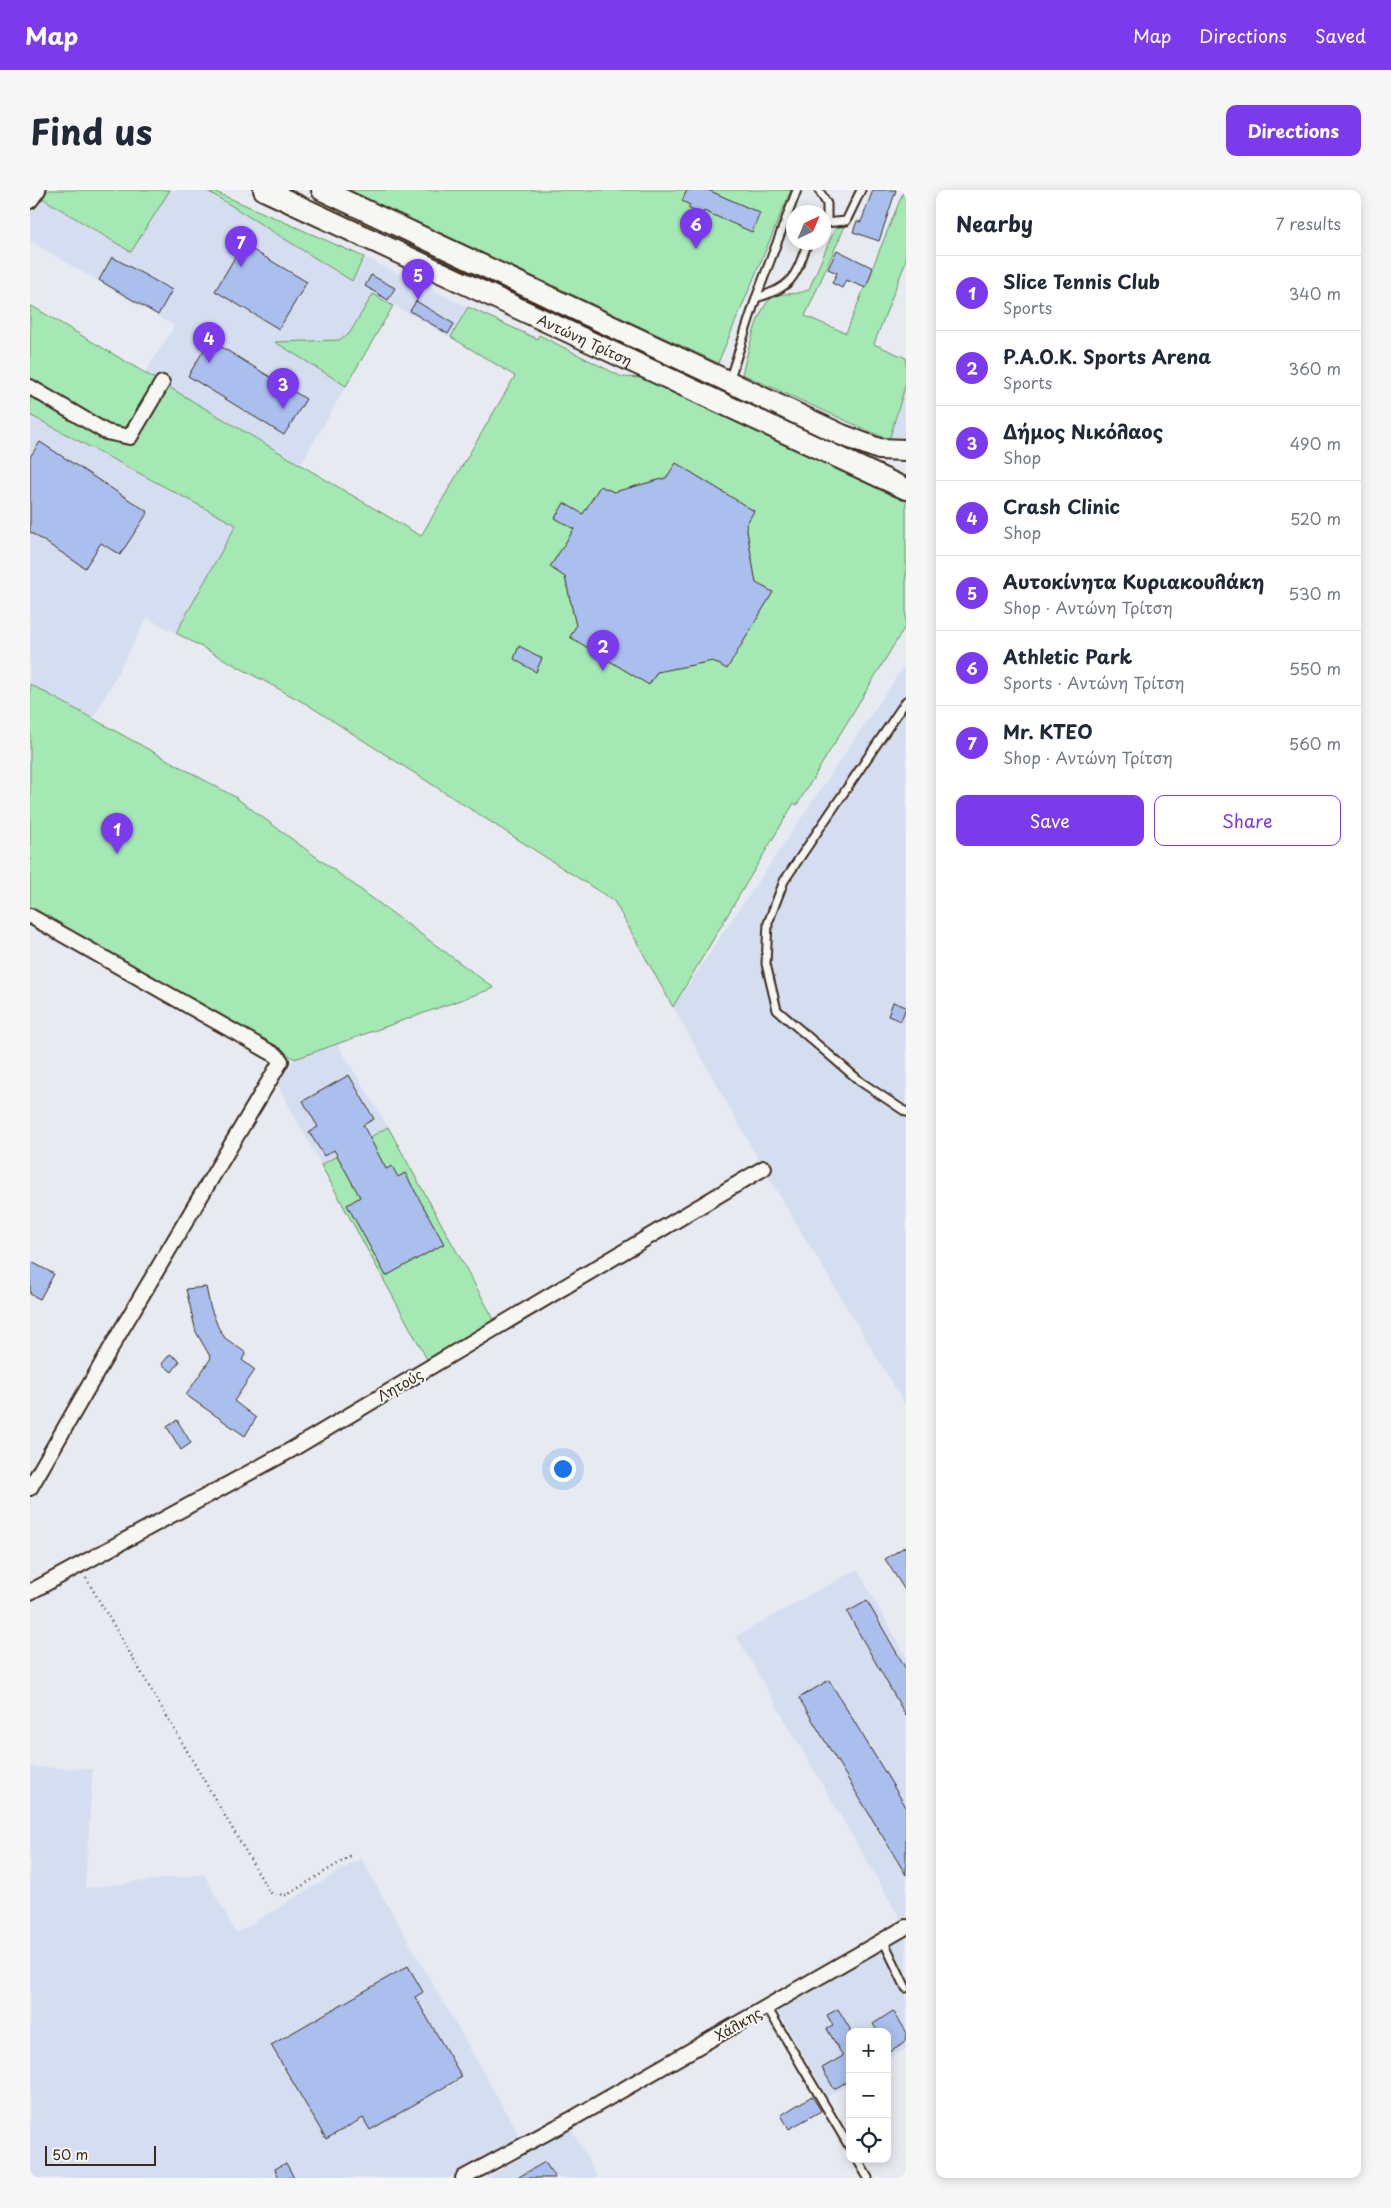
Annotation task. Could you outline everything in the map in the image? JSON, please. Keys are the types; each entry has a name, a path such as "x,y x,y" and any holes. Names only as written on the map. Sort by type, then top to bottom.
{"street":[{"path":"30,201 38,190"},
{"name":"Αντώνη Τρίτση","path":"264,190 906,490"},
{"name":"Αντώνη Τρίτση","path":"322,190 863,443 879,449 906,450"},
{"path":"30,387 106,432 130,437 162,383"},
{"path":"30,916 281,1059 30,1488"},
{"name":"Λητούς","path":"30,1592 290,1450 764,1168"},
{"name":"Χάλκης","path":"463,2178 570,2120 906,1927"}],"lane":[{"path":"729,381 756,298 797,190"},
{"path":"818,190 827,205"},
{"path":"831,222 846,221 861,190"},
{"path":"756,298 774,292 793,279 805,250"},
{"path":"906,701 784,882 768,924 766,964 777,1010 860,1082 906,1112"},
{"path":"883,1940 906,1988"},
{"path":"767,2007 846,2141"},
{"path":"859,2163 868,2178"}],"path":[{"path":"79,1566 272,1894 287,1894 352,1855"}],"shaded area":[{"path":"170,190 206,190 351,281 364,257 468,307 451,337 373,294 349,334 339,340 276,342 346,386 300,466 145,373 174,326 30,241 30,210 42,198 131,252"},
{"path":"906,383 906,442 889,440"},
{"path":"30,415 236,525 176,633 147,618 93,719 30,684"},
{"path":"906,663 906,1406 767,1175 673,1007"},
{"path":"338,1045 388,1127 321,1165 276,1082 295,1059"},
{"path":"857,1569 906,1656 906,1917 901,1920 736,1636"},
{"path":"30,1767 93,1769 85,1888 204,1874 236,1933 361,1858 521,2138 449,2178 30,2178"},
{"path":"906,1937 906,2049 891,2058 891,2028 846,2028 846,2085 827,2097 777,2010"},
{"path":"571,2128 598,2178 486,2178"}],"green space":[{"path":"48,190 170,190 131,252 42,198"},
{"path":"206,190 211,190 364,257 352,281"},
{"path":"349,190 791,190 718,363"},
{"path":"904,190 906,190 906,261 874,344 906,358 906,383 889,440 742,374 754,331 763,308 775,296 809,289 826,250 831,250 831,237 835,228 845,226 805,316 846,333"},
{"path":"373,294 393,306 346,386 275,342 339,340 349,334"},
{"path":"30,305 421,536 515,376 451,337 468,307 537,339 539,335 622,377 643,378 906,500 906,625 797,805 794,803 673,1007 614,901 308,705 176,633 236,525 30,415"},
{"path":"30,684 235,797 494,988 295,1059 30,911"},
{"path":"388,1127 496,1323 428,1361 321,1165"}],"building":[{"path":"687,190 708,190 760,213 752,232 704,211 702,215 688,208 690,205 682,201"},
{"path":"873,190 896,190 879,241 853,232 857,221 861,222"},
{"path":"246,246 307,282 279,329 215,291 241,247 244,249"},
{"path":"837,250 873,268 866,288 846,280 842,288 832,283 837,273 828,269"},
{"path":"112,257 172,290 158,315 99,280"},
{"path":"371,275 395,288 388,300 365,286"},
{"path":"416,301 454,324 448,334 410,311"},
{"path":"210,340 306,399 284,435 188,376"},
{"path":"40,442 148,512 120,555 101,543 85,568 30,532 30,457"},
{"path":"676,463 754,511 746,525 756,583 773,592 727,669 713,661 657,672 649,685 570,637 576,626 565,577 550,567 574,529 555,518 564,503 583,514 600,486 614,492 666,478"},
{"path":"519,646 542,658 536,672 514,659"},
{"path":"893,1002 906,1007 901,1021 888,1016"},
{"path":"349,1075 374,1119 363,1125 386,1169 392,1166 398,1177 405,1173 444,1244 386,1276 347,1205 360,1197 334,1150 324,1156 309,1132 318,1127 303,1101"},
{"path":"30,1261 54,1274 40,1299 30,1294"},
{"path":"206,1287 210,1306 218,1327 225,1338 246,1353 242,1360 255,1370 234,1401 256,1418 245,1436 186,1395 211,1358 196,1332 186,1289"},
{"path":"170,1354 180,1361 172,1372 162,1364"},
{"path":"177,1420 191,1443 181,1450 167,1427"},
{"path":"906,1546 906,1592 885,1559"},
{"path":"867,1601 906,1669 906,1716 847,1612"},
{"path":"829,1680 906,1807 906,1875 799,1698"},
{"path":"408,1966 423,1992 415,1997 462,2077 370,2130 363,2118 326,2139 271,2045"},
{"path":"838,2009 849,2028 846,2028 846,2082 834,2089 822,2068 843,2056 827,2029 833,2026 827,2015"},
{"path":"893,2011 906,2031 906,2042 891,2051 891,2028 876,2028 873,2024"},
{"path":"812,2096 821,2111 789,2129 781,2115"},
{"path":"545,2162 555,2178 517,2178"},
{"path":"286,2163 294,2178 279,2178 275,2169"}],"place":[{"name":"Athletic Park","path":"696,249"},
{"name":"Mr. KTEO","path":"241,267"},
{"name":"Αυτοκίνητα Κυριακουλάκη","path":"418,300"},
{"name":"Crash Clinic","path":"209,363"},
{"name":"Δήμος Νικόλαος","path":"283,409"},
{"name":"P.A.O.K. Sports Arena","path":"603,671"},
{"name":"Slice Tennis Club","path":"117,854"}]}
